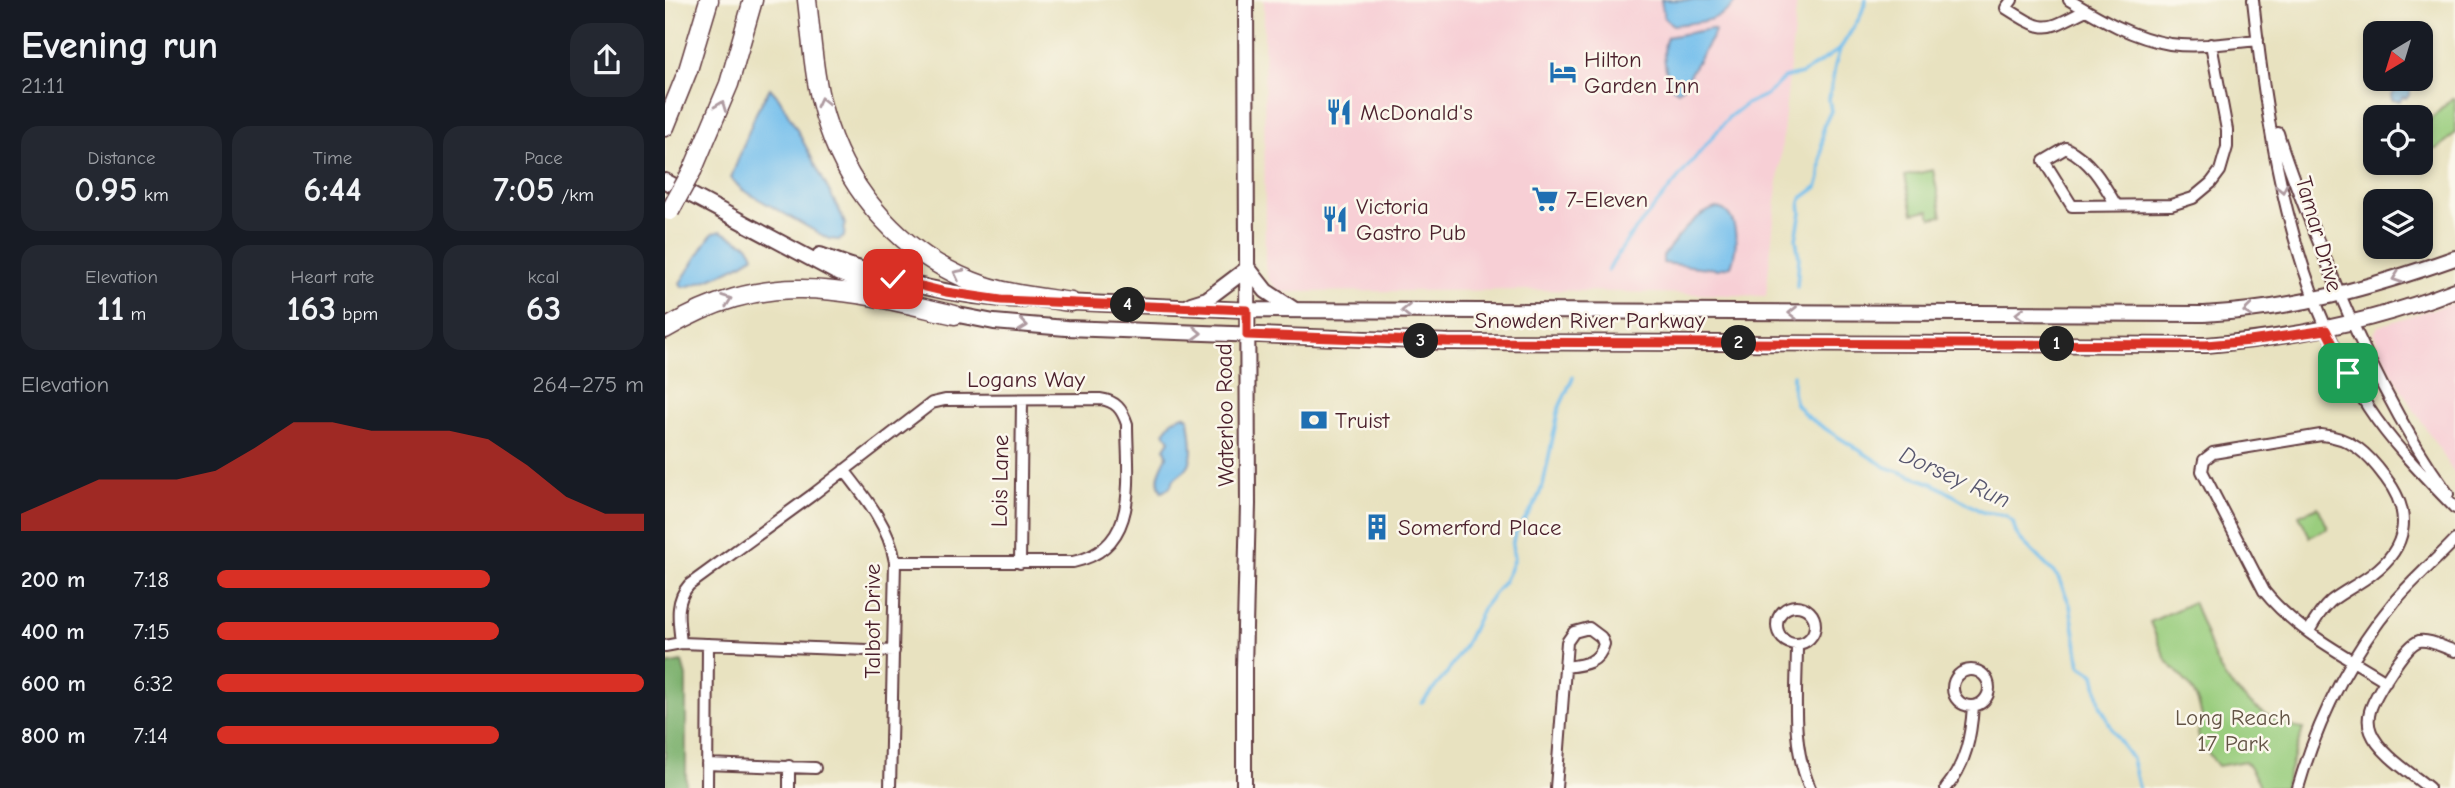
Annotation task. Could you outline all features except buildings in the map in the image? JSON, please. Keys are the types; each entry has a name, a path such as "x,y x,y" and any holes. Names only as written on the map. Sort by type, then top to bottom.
{"highway":[{"path":"665,127 688,70 709,0"},
{"path":"667,215 693,169 729,84 753,0"},
{"path":"807,0 819,89 827,125 851,178 870,205 914,248 972,281 1004,291 1071,302"},
{"path":"665,329 738,296 804,287 834,289 955,315"}],"main road":[{"name":"Waterloo Road","path":"1244,788 1248,504 1246,0"},
{"name":"Snowden River Parkway","path":"665,181 836,272 886,293 955,315 1042,327 1458,342 2206,345 2326,330 2395,312 2455,290"},
{"name":"Snowden River Parkway","path":"776,239 853,267 946,292 1001,300 1247,310 2204,314 2249,312 2315,301 2385,283 2455,258"},
{"path":"1179,307 1207,299 1248,268 1266,291 1296,310"}],"street":[{"path":"2012,0 2006,8 2034,26 2043,28 2052,27 2087,10"},
{"path":"2069,0 2124,31 2155,41 2211,44 2258,40"},
{"name":"Tamar Drive","path":"2253,0 2266,97 2287,212 2326,330 2369,409 2397,445 2455,508"},
{"path":"2116,205 2096,171 2076,154 2066,148 2044,161 2072,206 2116,205 2182,203 2201,192 2220,171 2227,147 2227,130 2211,44"},
{"name":"Tamar Drive","path":"2266,97 2285,156 2351,324 2388,397 2455,503"},
{"name":"Logans Way","path":"681,643 678,606 682,593 689,585 932,403 945,400 1100,399 1111,401 1118,406 1127,424 1127,502 1123,522 1103,550 1088,559 1073,562 895,562"},
{"name":"Lois Lane","path":"1020,563 1022,401"},
{"path":"2309,631 2322,610 2377,570 2397,547 2403,513 2393,488 2364,451 2337,437 2321,435 2213,453 2204,460 2202,471 2264,591 2286,615 2309,631 2352,660 2386,681"},
{"name":"Talbot Drive","path":"844,470 872,506 892,543 895,562 890,788"},
{"path":"2298,788 2315,732 2352,660 2396,600 2455,540"},
{"path":"2429,788 2384,750 2370,730 2370,709 2407,651 2419,641 2455,651"},
{"path":"665,646 681,643 894,651"},
{"path":"707,788 708,644"},
{"path":"1797,644 1798,746 1801,765 1810,788"},
{"path":"1556,788 1565,667"},
{"path":"1946,788 1958,770 1969,744 1973,706"},
{"path":"707,764 815,768"},
{"path":"789,766 789,788"}],"shaded area":[{"path":"1264,0 1797,0 1766,296 1546,290 1278,290 1268,279 1265,265"},
{"path":"2455,302 2455,474 2402,391 2374,334 2378,326"}],"green space":[{"path":"2455,98 2455,133 2438,149 2433,149 2433,117"},
{"path":"1933,170 1942,216 1931,218 1929,210 1913,213 1905,176"},
{"path":"2318,507 2328,528 2310,537 2299,515"},
{"name":"Long Reach 17 Park","path":"2193,602 2216,661 2226,679 2244,698 2267,715 2292,727 2303,729 2284,788 2260,788 2245,761 2218,766 2201,743 2198,734 2202,717 2198,702 2190,686 2166,660 2150,622"},
{"path":"682,662 686,676 686,788 665,788 665,665"}],"water":[{"path":"1661,0 1737,0 1731,8 1716,17 1673,25 1664,18"},
{"path":"1711,29 1715,31 1714,34 1678,91 1669,85 1665,67 1667,37"},
{"path":"770,88 796,128 841,214 845,224 844,237 839,240 829,239 741,189 731,178 756,113"},
{"path":"2395,91 2410,91 2409,95 2400,101 2392,100 2391,94"},
{"path":"1716,208 1724,211 1733,223 1736,241 1731,266 1718,269 1663,263 1663,256 1687,228 1700,216"},
{"path":"720,231 748,245 754,255 719,275 682,287 680,283 709,238"},
{"path":"1183,415 1189,418 1191,459 1185,470 1162,492 1158,478 1167,456 1165,448 1170,440 1164,432 1173,420"}],"waterway":[{"name":"Dorsey Run","path":"1797,287 1799,257 1796,239 1800,202 1817,187 1820,178 1823,127 1831,111 1829,99 1835,66 1840,49 1860,17 1866,0"},
{"path":"1608,270 1628,239 1729,117 1746,104 1766,95 1784,78 1802,74 1840,49"},
{"name":"Dorsey Run","path":"1793,375 1796,404 1806,416 1886,467 1934,484 1982,512 2005,515 2013,522 2021,540 2058,577 2070,605 2080,665 2094,674 2100,704 2114,733 2132,759 2139,788"},
{"path":"1422,703 1447,673 1465,645 1482,609 1509,571 1514,558 1512,545 1515,534 1535,504 1543,485 1559,408 1573,377"}],"place":[{"name":"Hilton Garden Inn","path":"1563,72"},
{"name":"McDonald's","path":"1339,112"},
{"name":"7-Eleven","path":"1545,199"},
{"name":"Victoria Gastro Pub","path":"1335,219"},
{"name":"Truist","path":"1314,420"},
{"name":"Somerford Place","path":"1377,527"}],"route":[{"path":"893,279 946,292 1001,300 1247,310 1247,335 1448,342 2206,345 2326,330 2348,373"}]}
